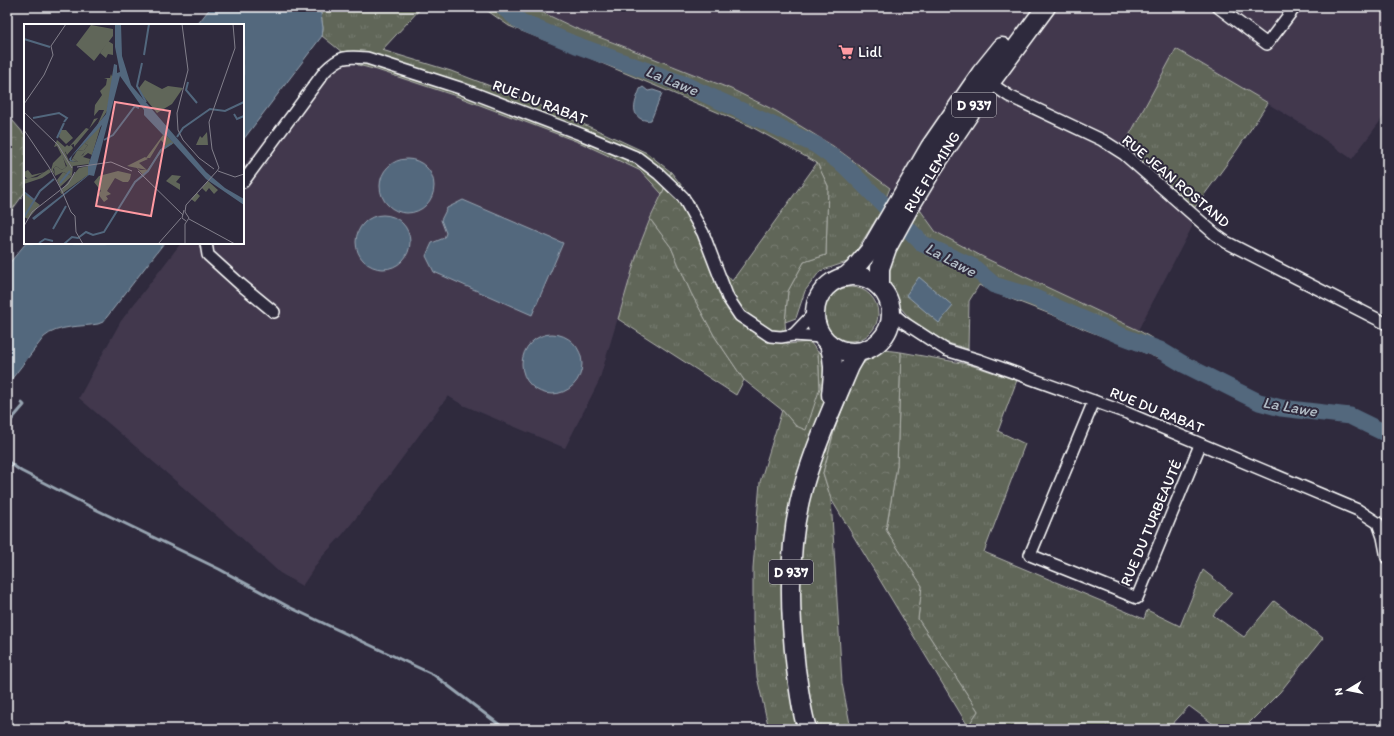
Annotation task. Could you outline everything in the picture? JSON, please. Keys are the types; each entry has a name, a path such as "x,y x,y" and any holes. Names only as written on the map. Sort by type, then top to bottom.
{"main road":[{"name":"RUE FLEMING","path":"845,277 854,269 891,227 904,205 930,147 981,73 1033,7"},
{"name":"RUE FLEMING","path":"904,205 937,162 990,83 1046,7"},
{"name":"RUE FLEMING","path":"880,287 880,268 887,248 891,227"},
{"path":"855,276 873,281 880,287 886,294 891,312 889,326 882,339 876,346 867,350 848,352 838,350 826,340 816,325 815,312 818,300 824,289 834,281 845,277 855,276"},
{"name":"D 937","path":"826,340 832,353 834,371 828,420"},
{"name":"D 937","path":"807,729 798,685 790,610 791,575 798,514 803,490 828,420 850,366 858,352"}],"street":[{"path":"1218,7 1267,44 1295,7"},
{"name":"RUE DU RABAT","path":"244,181 325,70 336,60 352,56 367,58 460,88 583,135 638,158 660,174 682,197 702,233 728,298 740,316 770,336 781,337 793,335 826,340"},
{"name":"RUE JEAN ROSTAND","path":"990,83 1009,96 1102,140 1124,154 1216,235 1226,242 1387,324"},
{"path":"206,244 208,255 274,312"},
{"path":"793,335 815,312"},
{"name":"RUE DU RABAT","path":"891,312 903,322 946,350 978,360 1153,423 1200,445 1270,472 1358,510 1378,523 1383,537 1387,558"},
{"name":"RUE DU TURBEAUTÉ","path":"1094,401 1030,555 1137,598 1200,445"}],"shaded area":[{"path":"531,7 1387,7 1387,112 1352,159 1305,126 1176,49 1193,210 1192,227 1138,330 987,259 936,232 910,194 890,188 833,146 776,111 731,89 575,28"},
{"path":"331,55 340,62 377,70 456,96 581,143 641,171 662,194 639,247 599,381 565,448 463,405 448,396 377,492 343,534 320,559 302,586 280,573 234,531 79,398 121,321 180,244 244,244 244,166"}],"green space":[{"path":"320,7 422,7 382,50 451,71 532,102 647,153 671,172 662,194 641,171 581,143 456,96 358,65 322,36 323,28"},
{"path":"482,7 531,7 575,28 731,89 776,111 833,146 890,188 880,213 850,261 820,271 805,291 796,318 785,322 788,291 804,262 826,255 828,186 817,163 750,126 592,59 509,26"},
{"path":"1176,49 1268,103 1237,150 1193,210 1123,147"},
{"path":"7,114 24,134 24,193 7,217"},
{"path":"817,163 828,186 826,255 804,262 788,291 785,322 787,344 810,342 818,352 820,388 806,430 796,426 782,410 744,380 715,337 691,293 671,247 650,219 671,172 693,200 712,238 722,269 732,281"},
{"path":"918,207 936,232 987,259 1138,330 1170,349 1200,364 1192,375 1163,360 988,290 979,285 969,301 968,349 945,342 912,321 899,306 889,285 887,269"},
{"path":"650,219 671,247 691,293 715,337 744,380 736,395 618,319 639,247"},
{"path":"846,287 856,287 866,291 874,299 878,309 878,319 874,329 866,337 856,341 846,341 836,337 828,329 824,319 824,309 828,299 836,291"},
{"path":"884,350 901,352 897,466 886,530 922,586 918,619 978,711 968,726 831,499 823,473 835,428 859,367"},
{"path":"818,352 866,361 859,367 835,428 823,473 831,499 842,683 851,729 769,729 757,677 753,621 753,568 760,482 782,410 796,426 820,388"},
{"path":"901,352 967,364 1017,380 998,431 1025,444 984,552 1144,619 1147,610 1180,626 1203,570 1232,593 1213,615 1244,637 1274,601 1323,638 1280,692 1243,729 1220,729 1189,706 1168,729 970,729 968,726 978,711 918,619 922,586 886,530 897,466"}],"water":[{"path":"211,7 320,7 323,28 322,36 244,139 244,24 198,24"},
{"path":"643,87 648,91 653,90 662,93 651,120 641,119 635,113 636,101 640,89"},
{"path":"407,159 417,161 426,167 432,176 434,186 432,196 426,205 417,211 407,213 397,211 388,205 382,196 380,186 382,176 388,167 397,161"},
{"path":"463,200 563,243 532,315 434,272 426,256 432,243 444,238 446,233 441,220 447,208"},
{"path":"383,215 393,217 402,223 408,232 410,242 408,252 402,261 393,267 383,269 373,267 364,261 358,252 356,242 358,232 364,223 373,217"},
{"path":"25,244 163,244 103,322 98,324 63,328 50,333 44,337 7,385 7,266"},
{"path":"919,277 953,306 939,323 906,295"},
{"path":"552,334 568,339 573,343 577,348 582,364 577,380 573,385 568,389 552,394 536,389 531,385 527,380 522,364 527,348 531,343 536,339"}],"waterway":[{"name":"La Lawe","path":"503,7 521,22 576,45 683,84 816,145 844,165 923,244 973,267 994,285 1033,297 1119,335 1160,350 1185,365 1259,402 1281,408 1350,416 1387,434"},
{"path":"7,425 24,405 22,403"},
{"path":"7,461 21,471 97,510 219,569 289,607 434,675 505,729"}],"place":[{"name":"Lidl","path":"846,52"}]}
